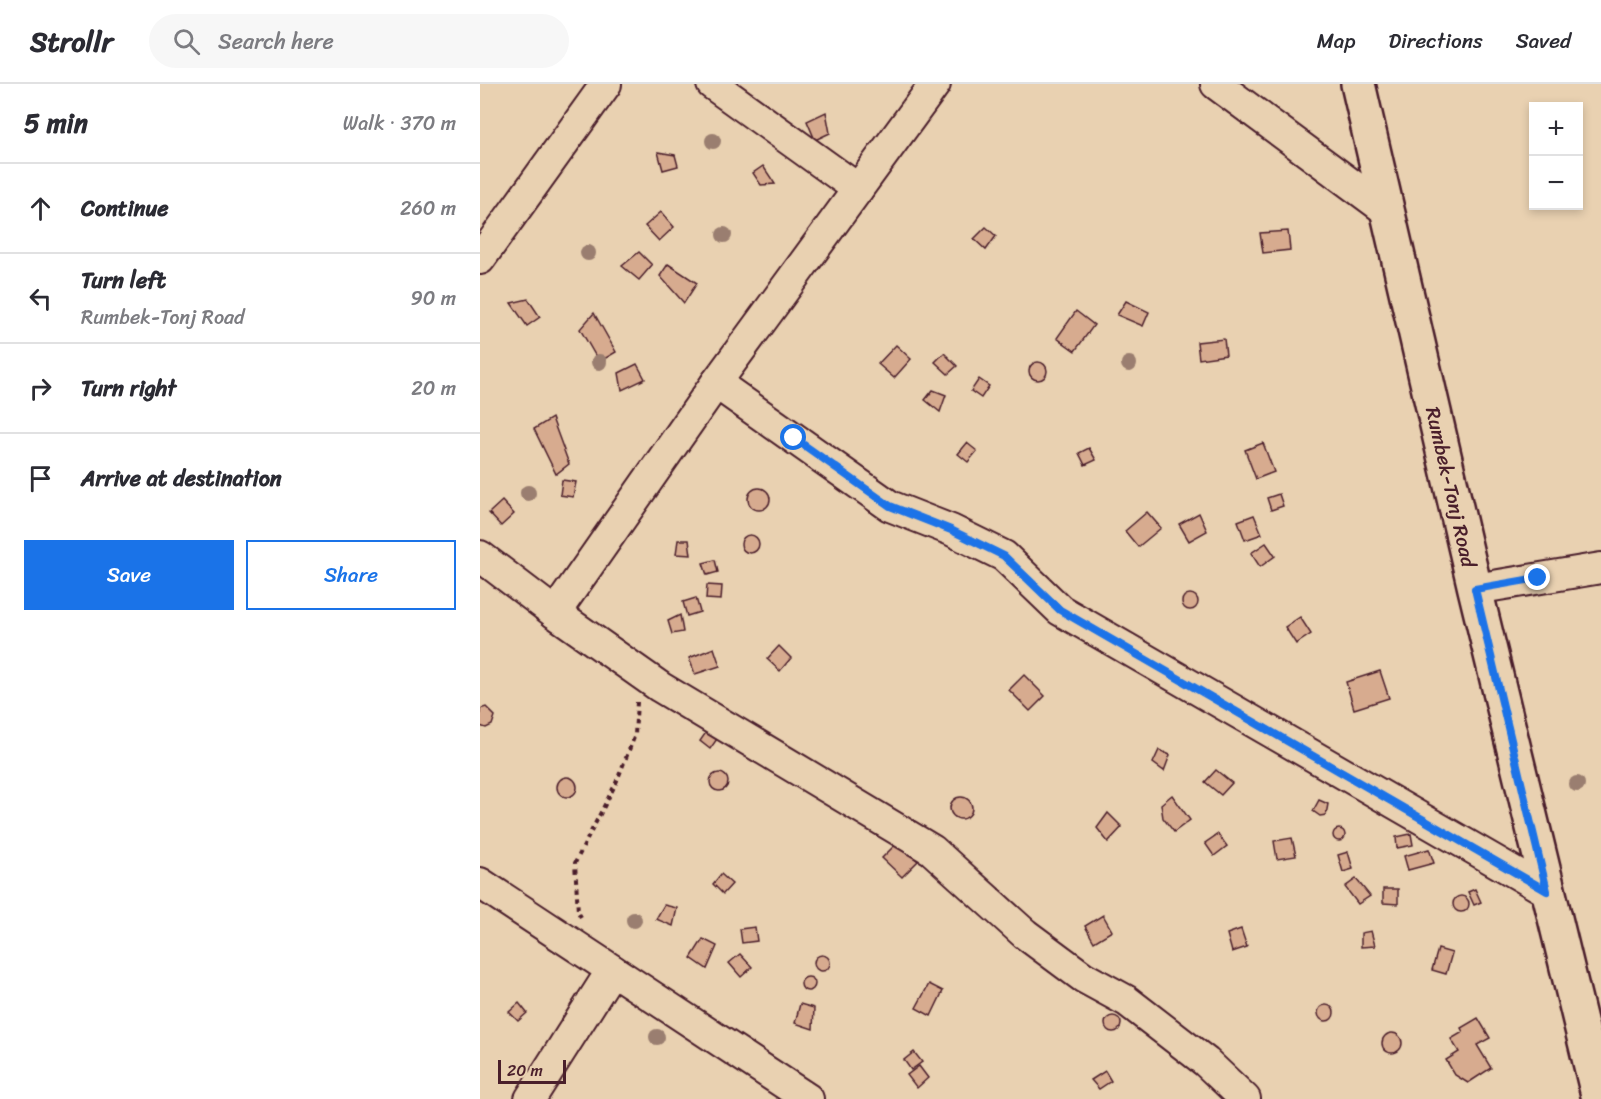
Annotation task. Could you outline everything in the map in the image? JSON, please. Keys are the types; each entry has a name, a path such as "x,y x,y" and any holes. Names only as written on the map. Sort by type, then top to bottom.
{"main road":[{"name":"Rumbek-Tonj Road","path":"1358,84 1475,589 1599,1099"}],"street":[{"path":"480,259 606,84"},
{"path":"712,84 858,189"},
{"path":"555,613 716,383 934,84"},
{"path":"1216,84 1386,210"},
{"path":"716,383 890,506 951,530 1004,556 1060,610 1547,891"},
{"path":"480,556 638,672 932,850 1025,934 1083,977 1127,1001 1206,1062 1245,1099"},
{"path":"1475,589 1601,568"},
{"path":"480,883 808,1099"},
{"path":"530,1099 612,970"}],"path":[{"path":"584,922 578,912 575,863 616,783 635,735 638,672"}],"building":[{"path":"826,112 830,133 815,140 807,121"},
{"path":"658,152 675,155 678,166 663,170"},
{"path":"763,166 775,184 761,185 753,173"},
{"path":"661,212 674,227 659,241 645,226"},
{"path":"986,227 996,236 986,250 974,239"},
{"path":"1288,231 1290,250 1263,253 1260,233"},
{"path":"639,252 652,265 639,280 622,266"},
{"path":"668,264 697,283 684,303 660,276"},
{"path":"528,299 540,317 527,326 511,303"},
{"path":"1126,301 1149,312 1143,326 1117,315"},
{"path":"1076,311 1094,325 1075,351 1057,338"},
{"path":"594,313 616,352 599,362 580,329"},
{"path":"1224,339 1226,355 1199,359 1197,342"},
{"path":"896,345 911,359 894,378 878,364"},
{"path":"944,353 957,366 948,374 935,362"},
{"path":"1038,362 1044,365 1047,371 1044,377 1038,380 1032,377 1029,371 1032,365"},
{"path":"637,364 645,379 622,390 619,373"},
{"path":"979,379 989,386 981,398 971,391"},
{"path":"933,390 946,395 940,412 925,400"},
{"path":"552,418 569,464 556,474 534,429"},
{"path":"967,443 977,451 968,462 958,454"},
{"path":"1263,443 1274,472 1256,479 1245,450"},
{"path":"1089,448 1096,460 1085,465 1079,453"},
{"path":"562,480 576,482 573,497 560,495"},
{"path":"759,488 767,491 770,499 767,507 759,510 751,507 748,499 751,491"},
{"path":"1279,494 1283,506 1271,510 1267,498"},
{"path":"502,501 514,514 501,526 489,513"},
{"path":"1147,512 1161,528 1138,547 1125,531"},
{"path":"1199,513 1207,531 1189,541 1179,524"},
{"path":"1254,515 1262,534 1245,540 1238,521"},
{"path":"750,535 756,538 759,544 756,550 750,553 744,550 741,544 744,538"},
{"path":"678,540 689,540 691,555 676,554"},
{"path":"1266,543 1275,556 1260,567 1251,553"},
{"path":"715,560 718,572 707,575 703,563"},
{"path":"707,585 722,586 721,600 706,599"},
{"path":"1190,594 1196,596 1198,602 1196,608 1190,610 1184,608 1182,602 1184,596"},
{"path":"696,598 700,612 687,616 683,602"},
{"path":"680,615 683,632 672,634 668,621"},
{"path":"1300,617 1311,634 1296,644 1285,627"},
{"path":"779,646 791,658 780,671 767,659"},
{"path":"714,648 720,666 695,674 689,658"},
{"path":"1380,671 1389,698 1354,709 1346,682"},
{"path":"1024,675 1045,696 1030,711 1009,690"},
{"path":"486,707 495,716 492,725 486,728 480,726 480,709"},
{"path":"707,731 717,739 710,749 700,741"},
{"path":"1159,750 1170,755 1164,771 1153,763"},
{"path":"1216,770 1232,783 1221,795 1205,782"},
{"path":"719,773 725,776 728,782 725,788 719,791 713,788 710,782 713,776"},
{"path":"563,777 571,777 577,783 577,791 571,797 563,797 557,791 557,783"},
{"path":"1172,795 1190,820 1174,832 1163,818 1161,804"},
{"path":"961,797 969,800 972,808 969,816 961,819 953,816 950,808 953,800"},
{"path":"1319,800 1328,804 1326,815 1320,816 1313,811"},
{"path":"1108,813 1122,827 1108,842 1097,828"},
{"path":"1341,829 1345,835 1341,841 1337,841 1333,833"},
{"path":"1218,834 1227,846 1214,856 1205,843"},
{"path":"1411,834 1413,845 1397,848 1396,837"},
{"path":"1292,838 1296,856 1277,859 1274,841"},
{"path":"898,842 918,861 902,877 882,858"},
{"path":"1429,849 1434,863 1408,870 1404,856"},
{"path":"1348,852 1353,869 1343,872 1338,855"},
{"path":"721,874 732,884 723,894 713,884"},
{"path":"1356,879 1370,896 1358,904 1345,887"},
{"path":"1383,889 1398,889 1398,904 1383,903"},
{"path":"1475,889 1481,902 1474,905 1468,892"},
{"path":"1458,896 1464,896 1469,904 1467,910 1458,912 1453,907 1453,901"},
{"path":"664,905 677,908 673,926 656,919"},
{"path":"1103,915 1112,931 1094,942 1085,926"},
{"path":"755,927 757,941 742,943 740,929"},
{"path":"1241,929 1247,947 1232,952 1227,934"},
{"path":"1371,931 1375,946 1361,947 1361,933"},
{"path":"703,939 717,946 707,969 691,958"},
{"path":"1438,949 1452,953 1446,974 1432,970"},
{"path":"740,954 752,967 741,977 729,963"},
{"path":"822,955 828,957 830,963 828,969 822,971 816,969 814,963 816,957"},
{"path":"805,977 811,977 815,984 811,991 805,991 801,987 801,981"},
{"path":"929,984 943,991 931,1016 916,1008"},
{"path":"519,1003 527,1013 518,1021 509,1012"},
{"path":"800,1004 814,1008 813,1029 795,1023"},
{"path":"1326,1005 1334,1013 1326,1021 1318,1013"},
{"path":"1113,1016 1119,1018 1121,1024 1119,1030 1113,1032 1107,1030 1105,1024 1107,1018"},
{"path":"1478,1018 1490,1038 1477,1045 1491,1068 1468,1083 1455,1075 1446,1060 1459,1052 1451,1039 1463,1032 1461,1028"},
{"path":"1392,1033 1399,1036 1402,1043 1399,1050 1392,1053 1385,1050 1382,1043 1385,1036"},
{"path":"914,1052 922,1062 911,1070 904,1060"},
{"path":"919,1066 928,1078 917,1088 907,1075"},
{"path":"1105,1071 1111,1081 1099,1089 1091,1080"}],"route":[{"path":"794,438 890,506 951,530 1004,556 1060,610 1547,891 1475,589 1538,578"}]}
